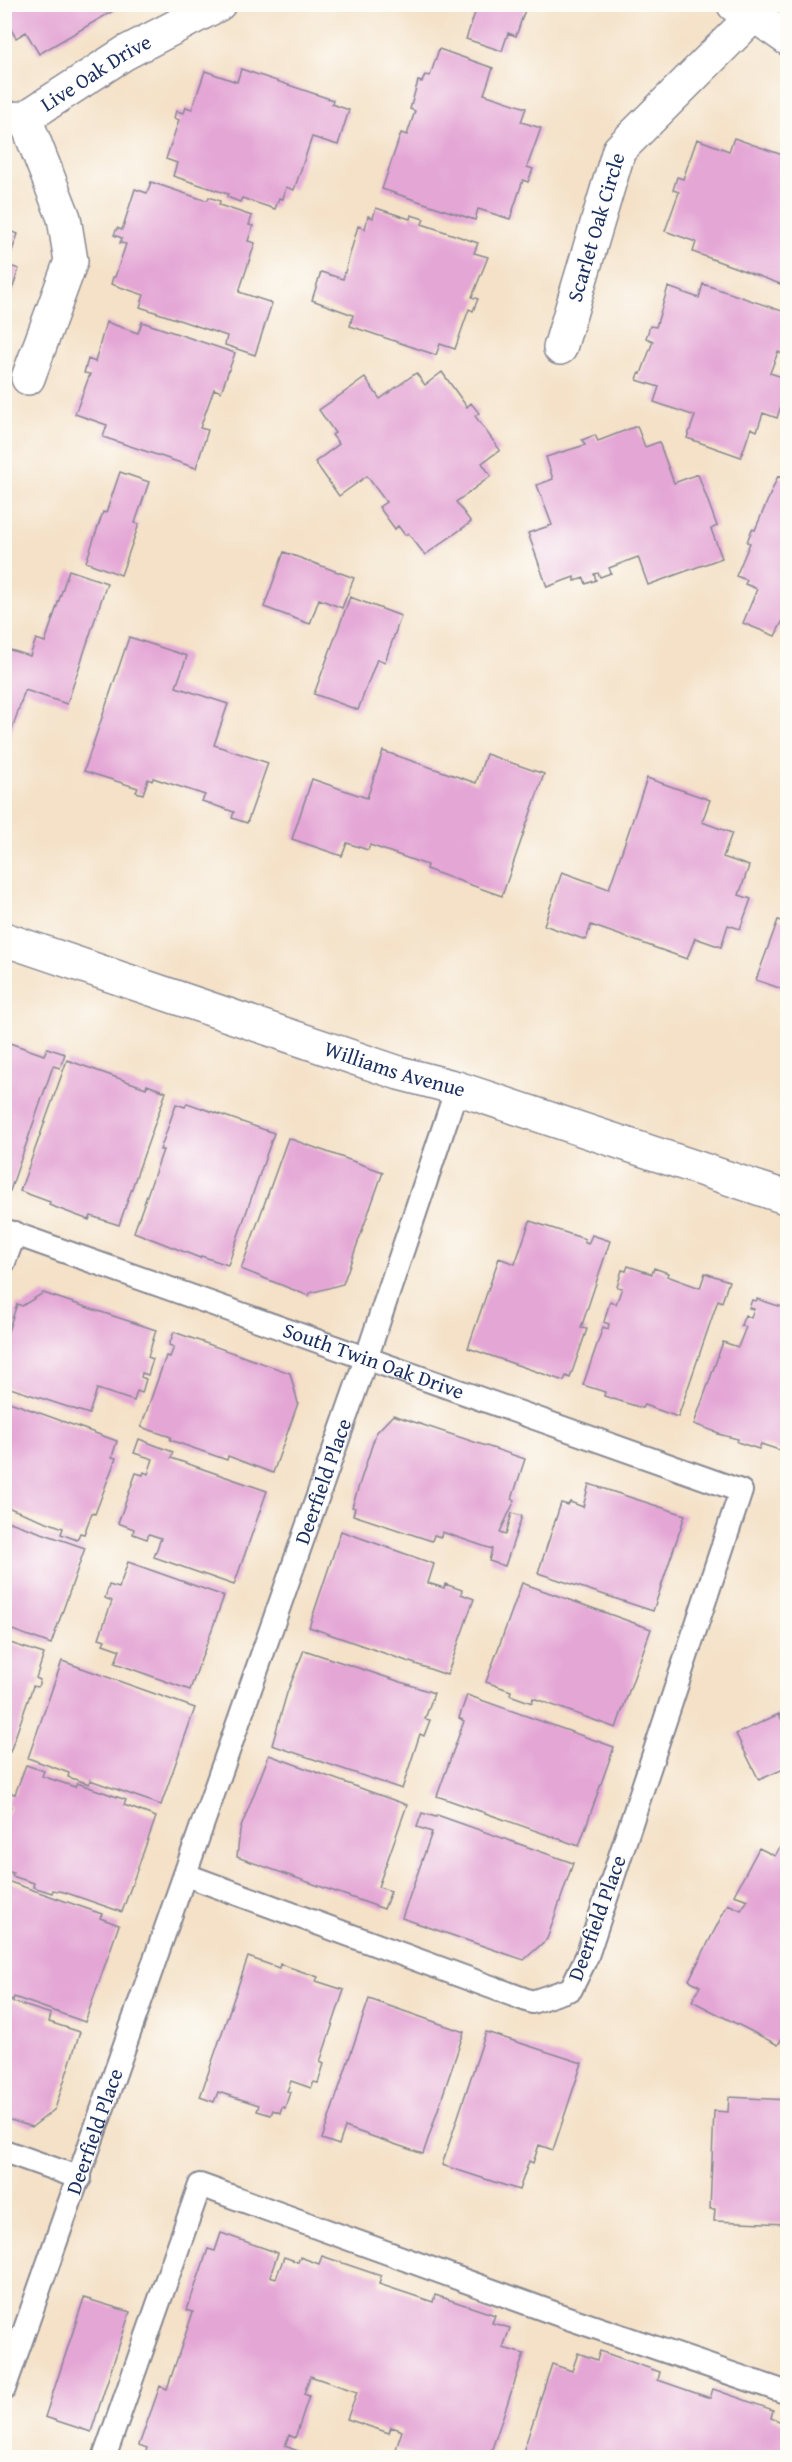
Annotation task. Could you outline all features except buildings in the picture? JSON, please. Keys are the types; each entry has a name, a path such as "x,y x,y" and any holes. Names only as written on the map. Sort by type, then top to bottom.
{"street":[{"name":"Live Oak Drive","path":"15,119 125,53 219,4"},
{"path":"743,10 788,39"},
{"name":"Scarlet Oak Circle","path":"560,348 619,150 743,10"},
{"path":"15,119 64,218 71,261 28,378"},
{"name":"Williams Avenue","path":"4,939 399,1073 457,1088 788,1198"}],"lane":[{"name":"Deerfield Place","path":"4,2389 366,1359 457,1088"},
{"name":"South Twin Oak Drive","path":"10,1231 741,1491"},
{"path":"4,1262 10,1231"},
{"name":"Deerfield Place","path":"186,1875 532,2002 571,1989 587,1956 741,1491"},
{"path":"4,2151 80,2178"},
{"path":"104,2457 200,2185 565,2317 788,2393"}]}
